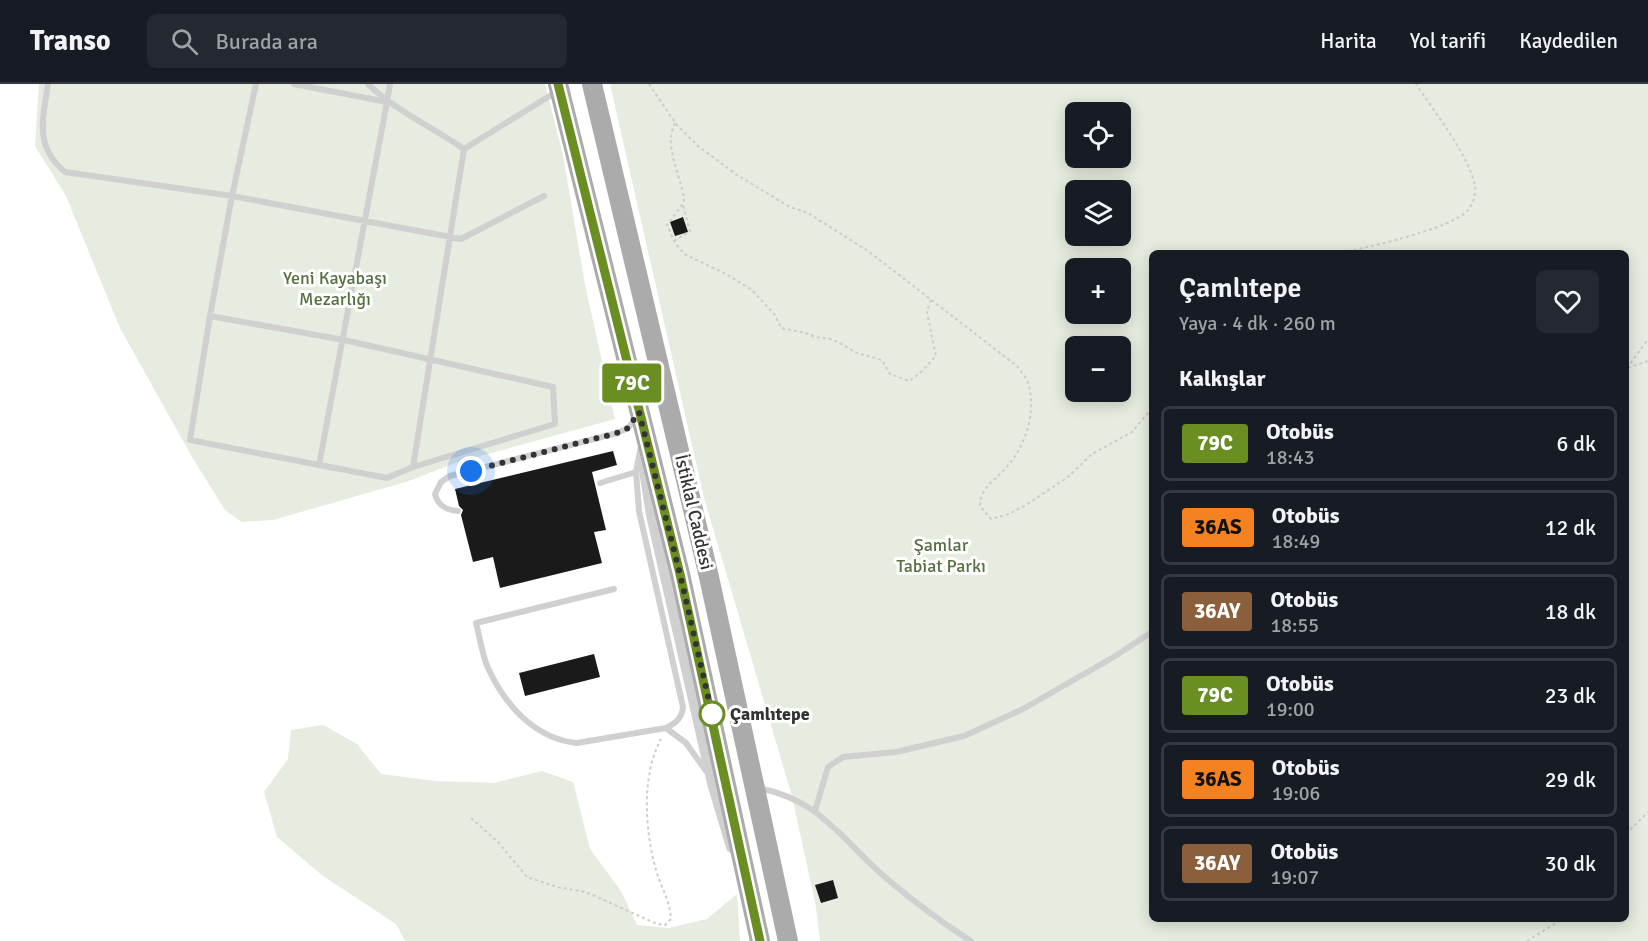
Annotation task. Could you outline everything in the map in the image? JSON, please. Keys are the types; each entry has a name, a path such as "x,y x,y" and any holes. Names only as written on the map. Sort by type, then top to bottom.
{"main road":[{"name":"İstiklal Caddesi","path":"592,84 669,405 756,788 788,941"},
{"name":"İstiklal Caddesi","path":"559,87 680,574 760,941"}],"street":[{"path":"639,412 641,446 652,515 713,783 724,826 753,907"}],"lane":[{"path":"48,84 42,125 45,146 55,163 65,171 232,196 461,239 544,196"},
{"path":"210,315 344,340 554,387 555,424 413,467 387,478 190,440 210,315 232,196 256,84"},
{"path":"294,84 387,102"},
{"path":"368,84 387,102 432,127 464,149"},
{"path":"319,465 390,84"},
{"path":"413,467 464,149 559,87"},
{"path":"458,511 450,510 437,501 435,494 441,482 450,476 617,433 628,428 639,412"},
{"path":"614,589 476,623 487,667 519,715 534,727 567,742 577,743 666,728 679,720 683,706 639,511 636,472 641,446"},
{"path":"600,483 636,472"},
{"path":"815,811 828,767 843,757 896,752 964,736 1023,709 1149,634"},
{"path":"666,728 694,753 713,783"},
{"path":"756,788 792,796 815,811 885,877 935,918 971,941"}],"path":[{"path":"649,84 675,122 698,146 737,175 790,207 808,213 868,251 1017,366 1029,384 1031,413 1023,446 1005,469 989,483 980,497 980,506 991,519 1017,509 1068,477 1092,454 1132,432 1149,412"},
{"path":"1355,250 1378,245 1454,219 1468,211 1473,201 1475,188 1469,168 1416,84"},
{"path":"674,241 690,231 672,151 671,134 675,122"},
{"path":"683,204 668,225 674,241 688,258 726,274 758,295 775,315 781,328 832,339 857,353 882,360 890,374 909,381 936,356 927,312 931,299"},
{"path":"1629,364 1648,339"},
{"path":"1629,367 1648,361"},
{"path":"471,818 498,842 527,877 557,887 586,892 657,924 664,925 670,919 670,905 656,871 648,822 653,757 666,728"},
{"path":"1629,831 1648,812"},
{"path":"1527,941 1559,922"}],"green space":[{"name":"Yeni Kayabaşı Mezarlığı","path":"39,84 545,84 563,155 585,285 615,419 455,463 409,481 273,520 242,522 225,510 192,457 120,328 66,196 35,146"},
{"name":"Şamlar Tabiat Parkı","path":"610,84 1648,84 1648,941 820,941 816,907 792,796 704,498"},
{"path":"323,725 357,744 381,774 436,781 494,783 542,771 573,782 590,849 621,891 637,925 669,928 707,919 737,894 740,941 405,941 396,924 323,876 277,837 264,792 288,759 291,730"}],"building":[{"path":"683,217 688,232 675,236 670,222"},
{"path":"613,451 617,465 592,472 606,530 594,532 602,563 500,588 493,557 473,562 461,515 463,510 459,506 455,489"},
{"path":"594,654 600,677 525,696 519,673"},
{"path":"833,880 838,898 821,903 815,885"}],"bus line":[{"name":"79C","path":"558,84 680,574 760,941"}],"place":[{"name":"Çamlıtepe","path":"712,714"}],"route":[{"path":"471,471 617,433 628,428 639,412 712,714"}]}
